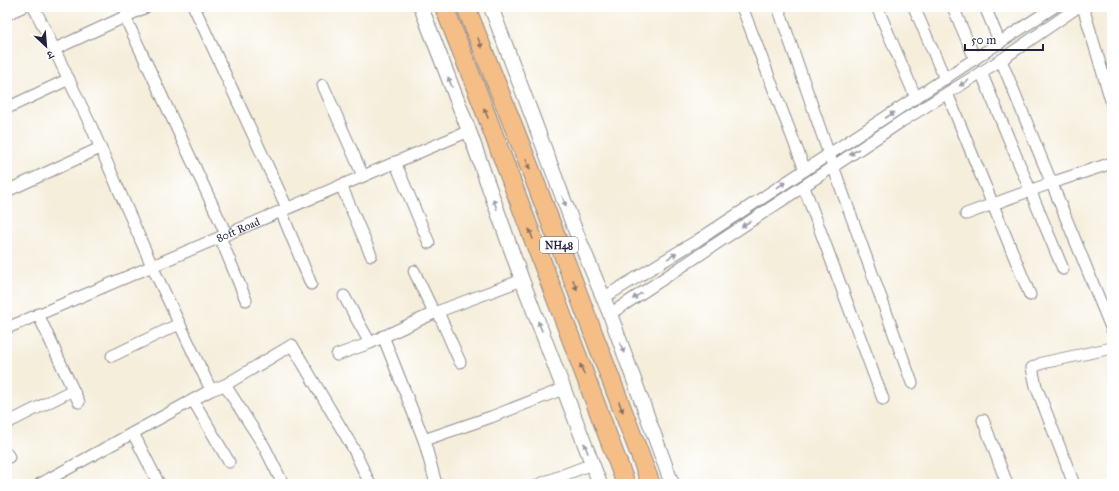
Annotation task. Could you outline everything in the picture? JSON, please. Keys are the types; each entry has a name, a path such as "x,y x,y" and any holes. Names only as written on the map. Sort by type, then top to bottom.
{"highway":[{"name":"NH48","path":"444,7 481,100 626,484"},
{"name":"NH48","path":"466,7 528,162 650,484"}],"street":[{"path":"7,14 22,7"},
{"path":"34,7 69,79 152,266 211,390"},
{"path":"55,49 146,7"},
{"path":"194,7 284,210 311,284"},
{"path":"421,7 469,130 522,280 600,484"},
{"path":"742,7 805,170"},
{"path":"778,7 829,155 912,383"},
{"path":"877,7 916,98"},
{"path":"914,7 945,79"},
{"path":"953,7 975,60"},
{"path":"984,7 1000,43"},
{"path":"603,298 698,240 1054,7"},
{"path":"610,314 804,187 833,166 1001,60 1078,7"},
{"path":"1083,7 1112,104"},
{"path":"494,8 569,213 610,314 672,484"},
{"path":"125,16 223,236 246,300"},
{"path":"1001,60 1050,183 1112,330"},
{"path":"981,72 1063,269"},
{"path":"7,108 69,79"},
{"path":"323,86 363,176"},
{"path":"947,94 1030,295"},
{"name":"80ft Road","path":"7,328 469,130"},
{"path":"7,191 100,148"},
{"path":"395,162 429,243"},
{"path":"966,214 1050,183 1112,163"},
{"path":"341,185 372,255"},
{"path":"804,187 883,399"},
{"path":"414,271 460,362"},
{"path":"337,355 370,343 382,336 436,312 522,280"},
{"path":"344,296 370,343"},
{"path":"38,314 79,402"},
{"path":"112,356 179,324"},
{"path":"382,336 424,440 436,484"},
{"path":"40,484 211,390 225,385 292,344 353,448 370,484"},
{"path":"1074,484 1036,386 1032,368 1042,363 1112,348"},
{"path":"225,385 264,446 283,484"},
{"path":"424,440 563,389"},
{"path":"7,423 73,390"},
{"path":"193,400 229,462"},
{"path":"983,420 1007,484"},
{"path":"133,433 159,484"},
{"path":"540,484 592,464"}]}
